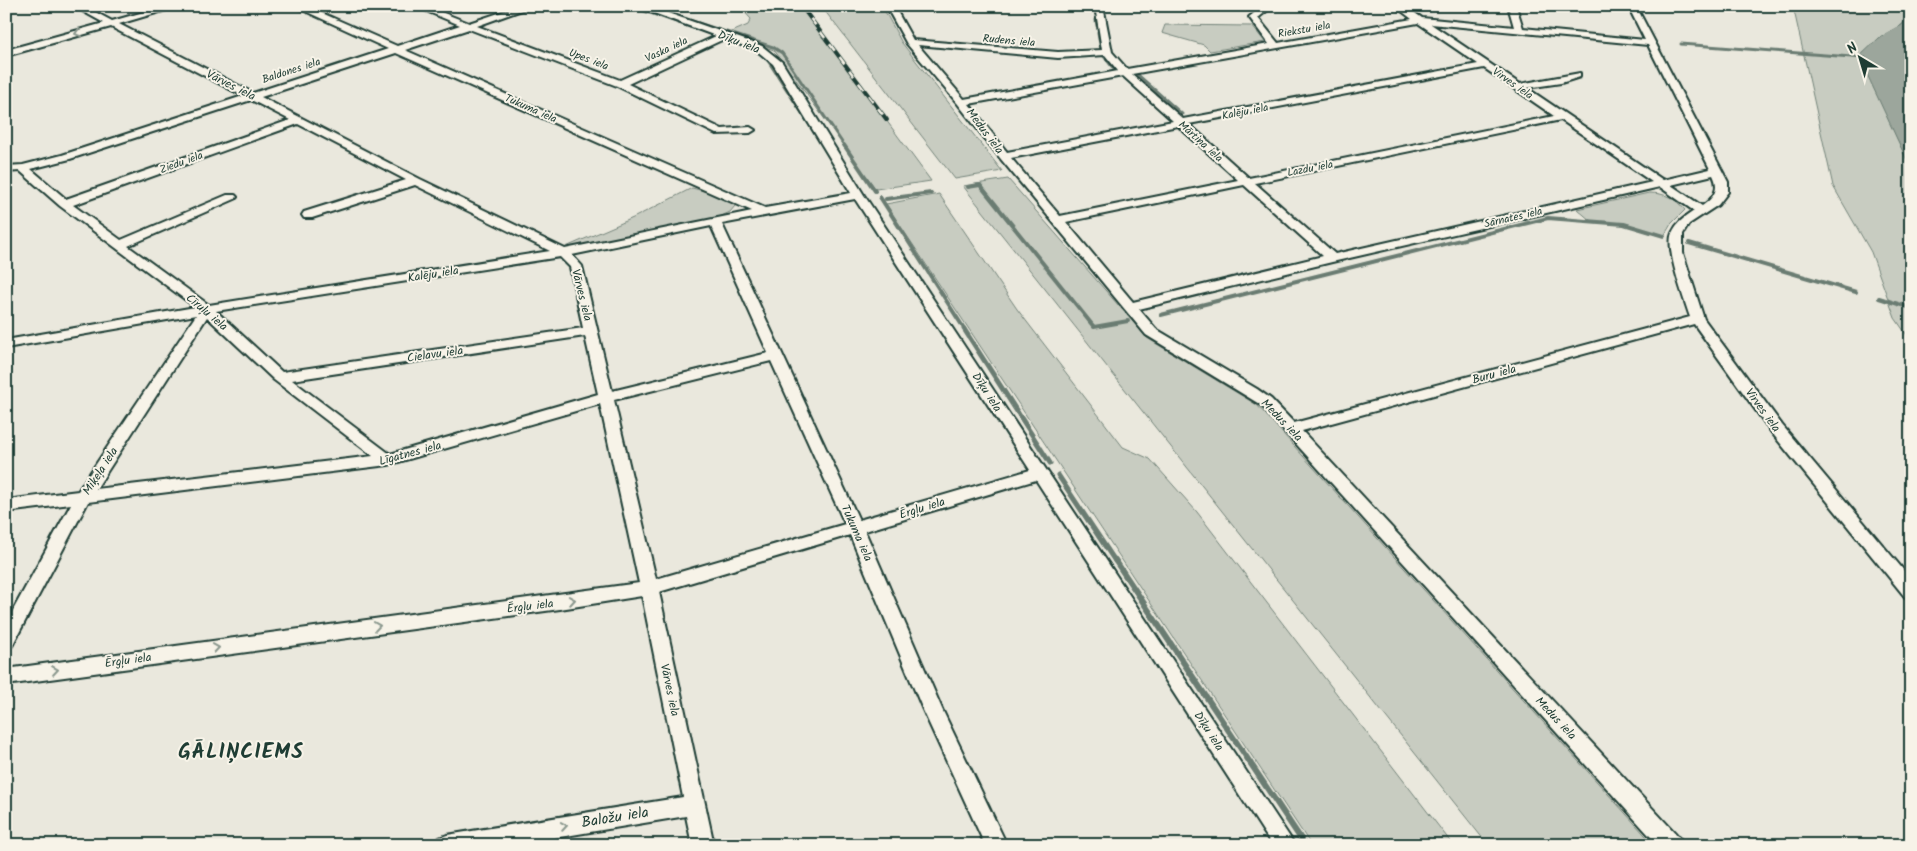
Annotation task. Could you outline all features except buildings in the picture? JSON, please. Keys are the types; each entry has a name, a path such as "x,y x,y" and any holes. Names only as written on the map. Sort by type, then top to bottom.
{"street":[{"name":"Vārves iela","path":"77,6 416,181 563,253 576,266 649,588 703,845"},
{"path":"6,53 176,6"},
{"name":"Tukuma iela","path":"298,6 764,212"},
{"name":"Upes iela","path":"418,6 620,84 720,132 750,130"},
{"name":"Baldones iela","path":"6,169 23,168 66,157 529,6"},
{"name":"Dīķu iela","path":"639,6 759,48 778,62 858,195 1284,845"},
{"name":"Medus iela","path":"890,6 910,42 962,102 1004,156 1151,332 1171,346 1230,376 1266,402 1672,845"},
{"path":"1100,6 1107,52"},
{"path":"1269,6 1253,17 1275,45"},
{"name":"Virves iela","path":"1399,6 1702,211"},
{"path":"1512,6 1519,30"},
{"path":"1632,6 1717,171"},
{"name":"Riekstu iela","path":"962,102 1420,20 1652,43"},
{"name":"Vaska iela","path":"620,84 723,36"},
{"name":"Rudens iela","path":"910,42 1058,55 1107,52"},
{"name":"Mārtiņa iela","path":"1107,52 1124,72 1332,258"},
{"name":"Kalēju iela","path":"1004,156 1486,65"},
{"path":"1518,87 1561,80 1577,75"},
{"name":"Lazdu iela","path":"1058,220 1562,117"},
{"name":"Ziedu iela","path":"64,204 298,121"},
{"name":"Cīruļu iela","path":"23,168 64,204 206,309 280,377 388,460"},
{"name":"Virves iela","path":"1717,171 1722,182 1722,192 1714,203 1685,222 1677,234 1677,252 1697,318 1777,429 1911,592"},
{"name":"Sārnates iela","path":"1129,307 1332,258 1717,171"},
{"path":"308,215 416,181"},
{"name":"Kalēju iela","path":"6,344 206,309 563,253 858,195"},
{"path":"120,245 231,197"},
{"name":"Tukuma iela","path":"715,222 855,528 933,710 996,845"},
{"name":"Miķeļa iela","path":"6,641 83,497 206,309"},
{"name":"Buru iela","path":"1291,429 1697,318"},
{"name":"Cielavu iela","path":"280,377 591,331"},
{"name":"Līgatnes iela","path":"6,506 388,460 606,397 776,355"},
{"name":"Ērgļu iela","path":"6,677 560,602 649,588 1040,473"},
{"name":"Baložu iela","path":"447,845 694,805"}],"shaded area":[{"path":"739,6 802,6 931,181 876,189 774,50 727,34 748,25 751,19"},
{"path":"821,6 882,6 902,43 1002,171 955,179"},
{"path":"1793,6 1911,6 1908,18 1900,26 1879,38 1888,118 1911,169 1911,341 1895,318 1871,252 1833,186"},
{"path":"1911,12 1911,169 1859,57 1879,38 1902,25"},
{"path":"1165,25 1252,26 1265,42 1210,51 1204,45 1162,33"},
{"path":"1008,179 1147,338 1257,405 1654,845 1488,845 963,186"},
{"path":"692,188 721,197 735,206 730,212 717,218 570,249 566,247 633,218"},
{"path":"1649,193 1669,197 1685,210 1671,224 1664,236 1624,224 1591,221 1577,209"},
{"path":"939,194 1017,309 1123,447 1150,459 1197,512 1453,845 1311,845 886,204"}],"waterway":[{"path":"630,6 717,36"},
{"path":"649,6 657,9"},
{"path":"1095,6 1096,14"},
{"path":"664,12 773,47 782,53 845,147"},
{"path":"1096,20 1097,26"},
{"path":"1098,32 1101,51"},
{"path":"1681,44 1865,58"},
{"path":"1103,55 1114,69"},
{"path":"765,56 820,141"},
{"path":"1137,74 1182,114"},
{"path":"844,145 875,191"},
{"path":"968,187 980,185 1094,327 1128,321"},
{"path":"886,199 931,193"},
{"path":"880,197 965,330"},
{"path":"1161,315 1548,218 1624,224 1664,236"},
{"path":"1689,243 1856,292"},
{"path":"1879,298 1911,308"},
{"path":"964,329 1050,463"},
{"path":"1058,475 1115,561"},
{"path":"1115,560 1305,845"}],"railway":[{"path":"801,6 887,120"}],"district":[{"name":"GĀLIŅCIEMS","path":"241,751"}]}
